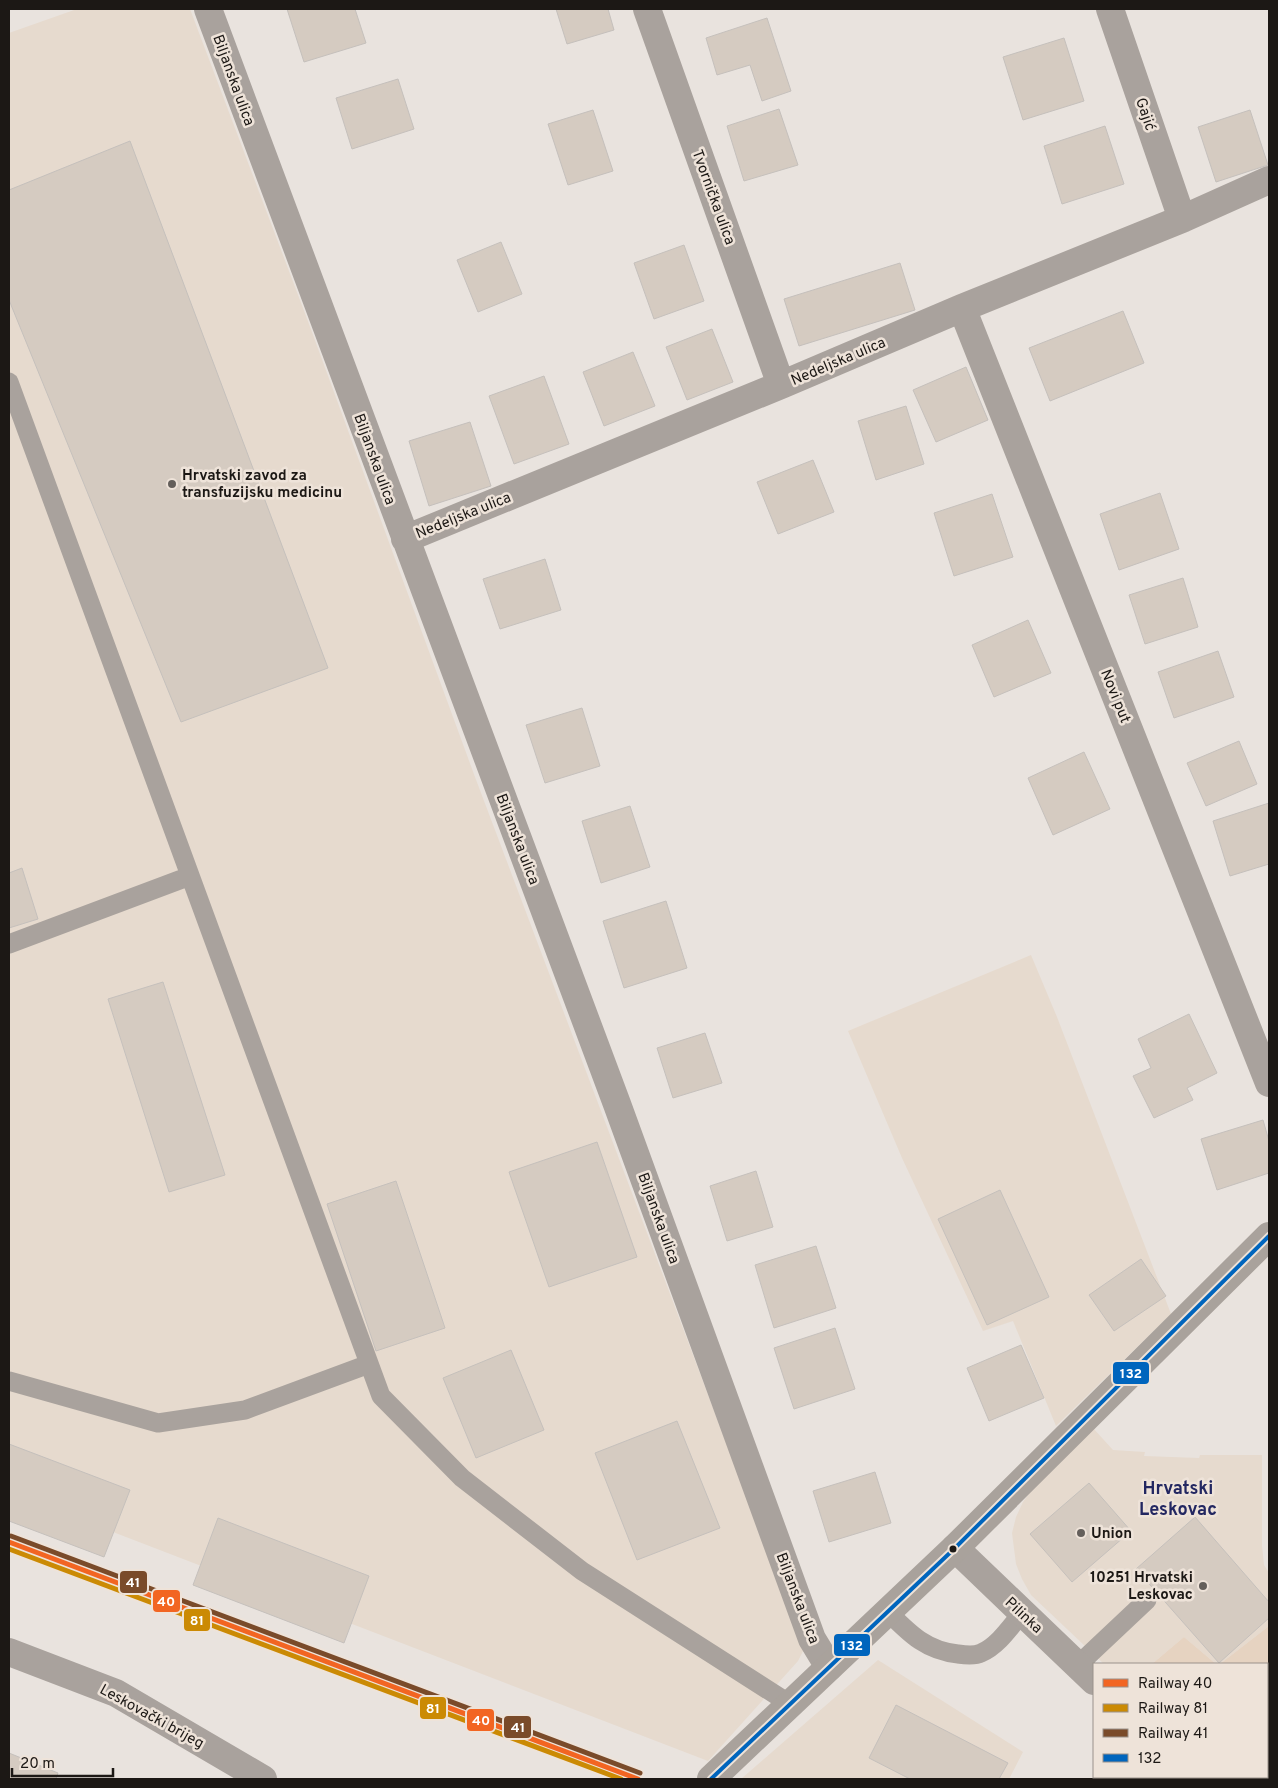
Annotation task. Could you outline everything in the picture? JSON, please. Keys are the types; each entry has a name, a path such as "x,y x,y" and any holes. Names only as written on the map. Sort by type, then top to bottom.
{"main road":[{"path":"711,1779 954,1548 1269,1236"}],"street":[{"name":"Biljanska ulica","path":"208,9 614,1095 812,1639 829,1667"},
{"name":"Tvornička ulica","path":"647,9 781,385"},
{"name":"Gajić","path":"1110,9 1182,219"},
{"name":"Nedeljska ulica","path":"405,539 1182,219 1269,180"},
{"name":"Novi put","path":"962,308 1269,1083"},
{"name":"Pilinka","path":"954,1548 1086,1673"},
{"name":"Leskovački brijeg","path":"9,1652 116,1693 263,1779"}],"lane":[{"path":"9,382 381,1396 462,1478 582,1571 790,1704"},
{"path":"9,944 190,876"},
{"path":"9,1381 158,1423 246,1410 368,1364"},
{"path":"1094,1663 1147,1600"},
{"path":"888,1612 910,1634 933,1649 965,1654 980,1654 996,1642 1022,1613"}],"shaded area":[{"path":"77,9 190,9 309,324 475,777 804,1649 798,1661 708,1761 9,1492 9,33"},
{"path":"1031,955 1057,1017 1171,1314 1056,1426 1013,1321 983,1331 902,1158 848,1031"},
{"path":"1093,1428 1113,1450 1145,1452 1144,1456 1199,1458 1200,1455 1262,1455 1262,1546 1264,1565 1269,1573 1269,1626 1221,1663 1215,1663 1184,1637 1153,1663 1103,1663 1031,1595 1022,1579 1016,1564 1012,1533 1016,1517 1032,1489"},
{"path":"1269,1626 1269,1779 1262,1778 1268,1778 1268,1663 1221,1663"},
{"path":"1184,1637 1215,1663 1153,1663"},
{"path":"878,1660 1023,1752 1009,1779 741,1779"}],"building":[{"path":"287,9 355,9 366,43 304,62"},
{"path":"556,9 608,9 614,30 567,44"},
{"path":"767,18 791,91 762,101 750,65 717,75 706,38"},
{"path":"1064,38 1084,101 1023,120 1003,57"},
{"path":"398,79 414,129 352,149 336,98"},
{"path":"779,109 798,165 744,181 727,126"},
{"path":"593,110 613,171 568,185 548,124"},
{"path":"1250,110 1268,165 1216,182 1198,127"},
{"path":"1105,126 1124,184 1062,204 1044,146"},
{"name":"Hrvatski zavod za transfuzijsku medicinu","path":"130,141 328,668 181,722 9,300 9,190"},
{"path":"501,242 522,294 478,312 457,260"},
{"path":"684,245 704,301 654,319 634,263"},
{"path":"900,263 915,310 799,346 784,299"},
{"path":"1123,311 1144,363 1050,401 1029,348"},
{"path":"712,329 733,382 687,400 666,347"},
{"path":"633,352 655,406 604,426 583,372"},
{"path":"966,367 988,420 936,442 913,390"},
{"path":"544,376 569,444 514,464 489,396"},
{"path":"906,406 924,464 876,480 858,421"},
{"path":"470,422 491,486 429,506 409,441"},
{"path":"813,460 834,512 778,534 757,482"},
{"path":"1160,493 1179,549 1119,570 1100,514"},
{"path":"992,494 1013,557 954,576 934,513"},
{"path":"545,559 561,610 500,629 483,579"},
{"path":"1183,578 1198,627 1145,644 1129,595"},
{"path":"1028,620 1051,673 994,697 972,645"},
{"path":"1218,651 1234,697 1174,718 1158,672"},
{"path":"582,708 600,766 545,783 526,725"},
{"path":"1239,741 1257,784 1206,806 1187,763"},
{"path":"1084,752 1110,809 1053,835 1028,778"},
{"path":"1269,803 1269,864 1230,876 1213,821"},
{"path":"630,806 650,867 601,883 582,821"},
{"path":"22,868 38,919 9,928 9,873"},
{"path":"666,901 687,968 624,988 603,921"},
{"path":"163,982 225,1175 169,1192 108,999"},
{"path":"1189,1014 1217,1073 1187,1088 1193,1100 1154,1118 1133,1076 1151,1068 1138,1039"},
{"path":"705,1033 722,1083 673,1098 657,1048"},
{"path":"1263,1120 1269,1141 1269,1173 1217,1190 1201,1139"},
{"path":"597,1142 637,1257 549,1287 509,1172"},
{"path":"756,1171 773,1227 727,1241 710,1186"},
{"path":"396,1181 445,1328 376,1351 327,1204"},
{"path":"1000,1190 1049,1297 987,1325 938,1219"},
{"path":"816,1246 836,1308 774,1328 755,1265"},
{"path":"1141,1259 1166,1296 1114,1331 1089,1295"},
{"path":"835,1328 855,1389 794,1409 774,1348"},
{"path":"1021,1345 1044,1398 989,1421 967,1368"},
{"path":"511,1350 544,1430 476,1458 443,1378"},
{"path":"677,1421 720,1528 637,1560 595,1453"},
{"path":"9,1444 130,1490 104,1557 9,1521"},
{"path":"875,1472 891,1523 829,1542 813,1491"},
{"name":"Union","path":"1089,1483 1131,1531 1072,1582 1030,1534"},
{"name":"10251 Hrvatski Leskovac","path":"1195,1517 1269,1602 1269,1618 1219,1663 1136,1569"},
{"path":"218,1518 369,1576 344,1643 193,1585"},
{"path":"896,1705 1008,1763 999,1779 910,1779 869,1758"},
{"path":"9,1753 58,1773 56,1779 9,1779"}],"rail line":[{"name":"41","path":"11,1536 640,1773"},
{"name":"40","path":"9,1542 638,1779"},
{"name":"81","path":"9,1549 621,1779"}],"transit line":[{"name":"132","path":"711,1779 955,1548 1269,1236"}],"place":[{"name":"Hrvatski zavod za transfuzijsku medicinu","path":"172,484"},
{"name":"Union","path":"1081,1533"},
{"name":"10251 Hrvatski Leskovac","path":"1203,1586"}],"district":[{"name":"Hrvatski Leskovac","path":"1178,1498"}]}
